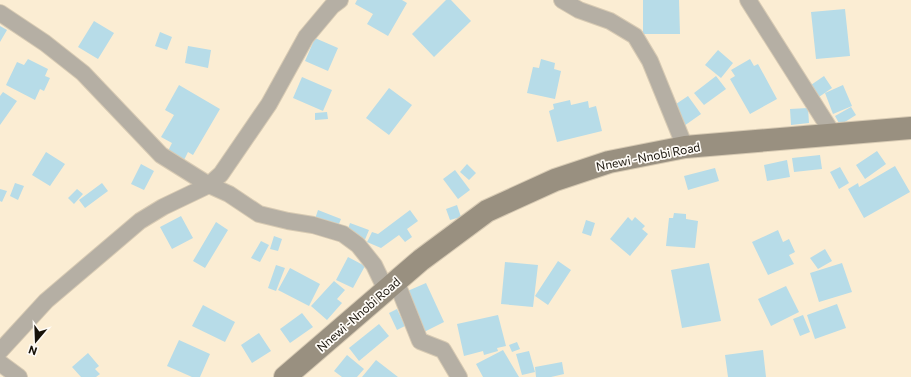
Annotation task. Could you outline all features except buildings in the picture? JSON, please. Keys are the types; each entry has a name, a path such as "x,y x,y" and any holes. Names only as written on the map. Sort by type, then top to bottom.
{"main road":[{"name":"Nnewi -Nnobi Road","path":"285,377 421,260 487,211 556,180 609,162 685,147 911,128"}],"street":[{"path":"0,351 46,301 140,221 163,207 209,185 221,174 232,161 269,104 306,37 332,6 340,0"},
{"path":"562,0 579,10 610,21 636,36 650,61 685,147"},
{"path":"748,0 833,134"},
{"path":"0,13 45,43 83,73 161,155 209,185 229,194 259,214 313,225 343,234 358,245 391,286 420,341 443,350 459,377"},
{"path":"0,363 19,377"}]}
